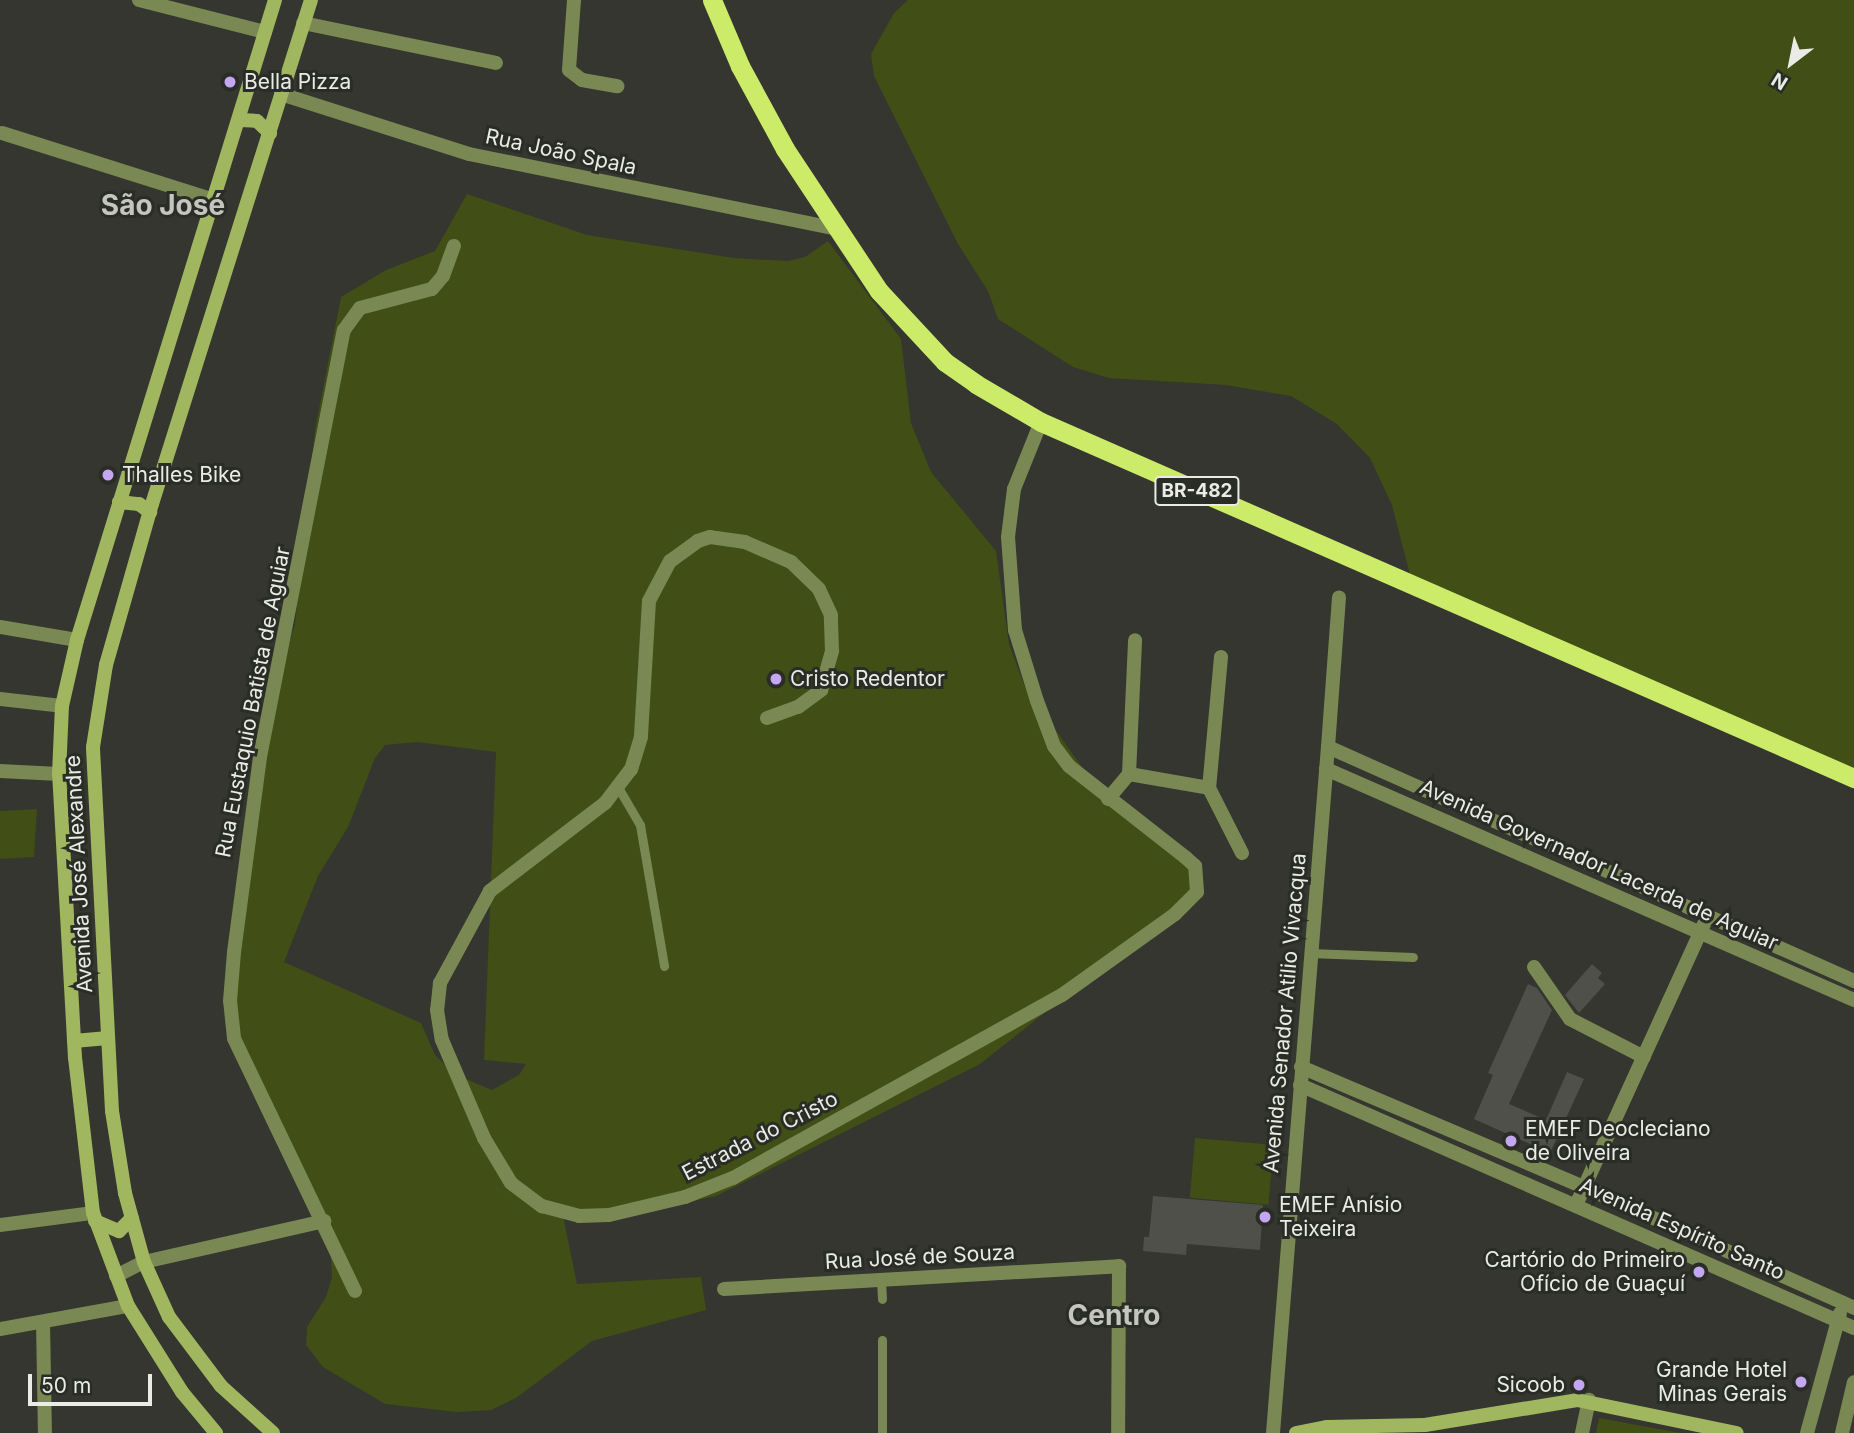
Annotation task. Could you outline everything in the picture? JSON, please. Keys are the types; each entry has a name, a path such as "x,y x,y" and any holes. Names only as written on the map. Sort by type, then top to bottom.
{"highway":[{"name":"BR-482","path":"712,0 772,125 838,229 879,291 945,362 1041,422 1854,778"}],"main road":[{"path":"216,1433 182,1392 128,1306 94,1217 74,1041 59,774 62,706 77,640 275,0"},
{"name":"Avenida José Alexandre","path":"273,1433 221,1386 181,1336 144,1262 132,1218 115,1140 93,747 106,666 150,512 311,0"},
{"path":"240,120 257,121 270,133"},
{"path":"119,502 139,504 150,512"},
{"path":"74,1041 108,1038"},
{"path":"94,1217 118,1231 132,1218"},
{"path":"1296,1433 1327,1427 1425,1425 1589,1400 1737,1433"}],"street":[{"path":"139,0 265,32"},
{"path":"574,0 569,70 582,80 617,86"},
{"path":"303,23 496,64"},
{"name":"Rua João Spala","path":"281,94 469,154 838,229"},
{"path":"2,132 215,200"},
{"name":"Rua Eustaquio Batista de Aguiar","path":"355,1291 324,1221 234,1038 230,1000 245,854 344,330 360,308 432,289 443,276 454,246"},
{"name":"Estrada do Cristo","path":"767,718 798,707 821,690 832,651 831,615 819,589 791,562 745,542 710,537 698,541 670,561 649,601 639,749 619,789 490,891 445,968 437,998 442,1040 497,1164 511,1183 542,1206 579,1216 652,1206 733,1178 1062,995 1175,914 1197,892 1195,866 1069,766 1054,746 1015,630 1009,588 1010,507 1019,472 1041,422"},
{"name":"Avenida Senador Atilio Vivacqua","path":"1273,1433 1339,597"},
{"path":"0,627 77,640"},
{"path":"1108,799 1129,774 1135,640"},
{"path":"1221,657 1209,788 1242,853"},
{"path":"0,699 62,706"},
{"name":"Avenida Governador Lacerda de Aguiar","path":"1328,747 1854,981"},
{"name":"Avenida Governador Lacerda de Aguiar","path":"1326,769 1854,1000"},
{"path":"0,771 59,774"},
{"path":"1129,774 1209,788"},
{"path":"1576,1205 1707,917"},
{"path":"1534,967 1570,1019 1644,1057"},
{"name":"Avenida Espírito Santo","path":"1301,1067 1584,1187 1848,1306"},
{"name":"Avenida Espírito Santo","path":"1300,1085 1854,1328"},
{"path":"0,1225 94,1217"},
{"path":"116,1276 144,1262 324,1221"},
{"name":"Rua José de Souza","path":"724,1289 1119,1266 1118,1433"},
{"path":"0,1329 128,1306"},
{"path":"1807,1433 1837,1321 1848,1306"},
{"path":"43,1322 46,1433"},
{"path":"1842,1433 1854,1382"},
{"path":"1582,1433 1589,1400"}],"lane":[{"path":"619,789 640,825 664,967"},
{"path":"1310,953 1413,957"},
{"path":"881,1280 882,1299"},
{"path":"882,1340 882,1433"}],"green space":[{"path":"908,0 1854,0 1854,771 1410,575 1392,505 1370,458 1337,424 1291,396 1226,385 1109,378 1073,367 998,319 988,291 958,244 874,76 871,54 894,13"},
{"path":"467,194 587,235 734,258 788,261 805,257 828,241 901,339 911,423 931,472 996,551 1009,644 1025,687 1099,791 1188,866 1201,889 980,1064 716,1196 613,1218 563,1216 577,1284 701,1277 706,1310 592,1341 516,1398 491,1410 457,1412 385,1404 323,1367 306,1345 307,1327 326,1297 332,1277 330,1247 231,1028 258,742 295,624 315,430 341,297 386,270 435,251","holes":["417,742 496,752 484,1060 526,1064 519,1075 492,1090 454,1074 435,1055 421,1023 284,962 318,876 348,827 375,758 385,745"]},
{"path":"37,809 34,857 0,859 0,811"},
{"path":"1195,1138 1274,1145 1268,1205 1190,1198"},
{"path":"1599,1418 1681,1433 1596,1433"}],"building":[{"path":"1592,964 1602,973 1598,978 1605,984 1579,1013 1565,995"},
{"path":"1528,984 1537,988 1552,1010 1509,1104 1546,1120 1567,1072 1584,1079 1550,1153 1474,1119 1493,1075 1488,1073"},
{"path":"1153,1196 1263,1205 1260,1250 1187,1244 1186,1255 1143,1251 1144,1237 1149,1237"}],"place":[{"name":"Bella Pizza","path":"230,82"},
{"name":"Thalles Bike","path":"108,475"},
{"name":"Cristo Redentor","path":"776,679"},
{"name":"EMEF Deocleciano de Oliveira","path":"1511,1141"},
{"name":"EMEF Anísio Teixeira","path":"1265,1217"},
{"name":"Cartório do Primeiro Ofício de Guaçuí","path":"1699,1272"},
{"name":"Grande Hotel Minas Gerais","path":"1801,1382"},
{"name":"Sicoob","path":"1579,1385"}],"district":[{"name":"São José","path":"163,205"},
{"name":"Centro","path":"1114,1315"}]}
